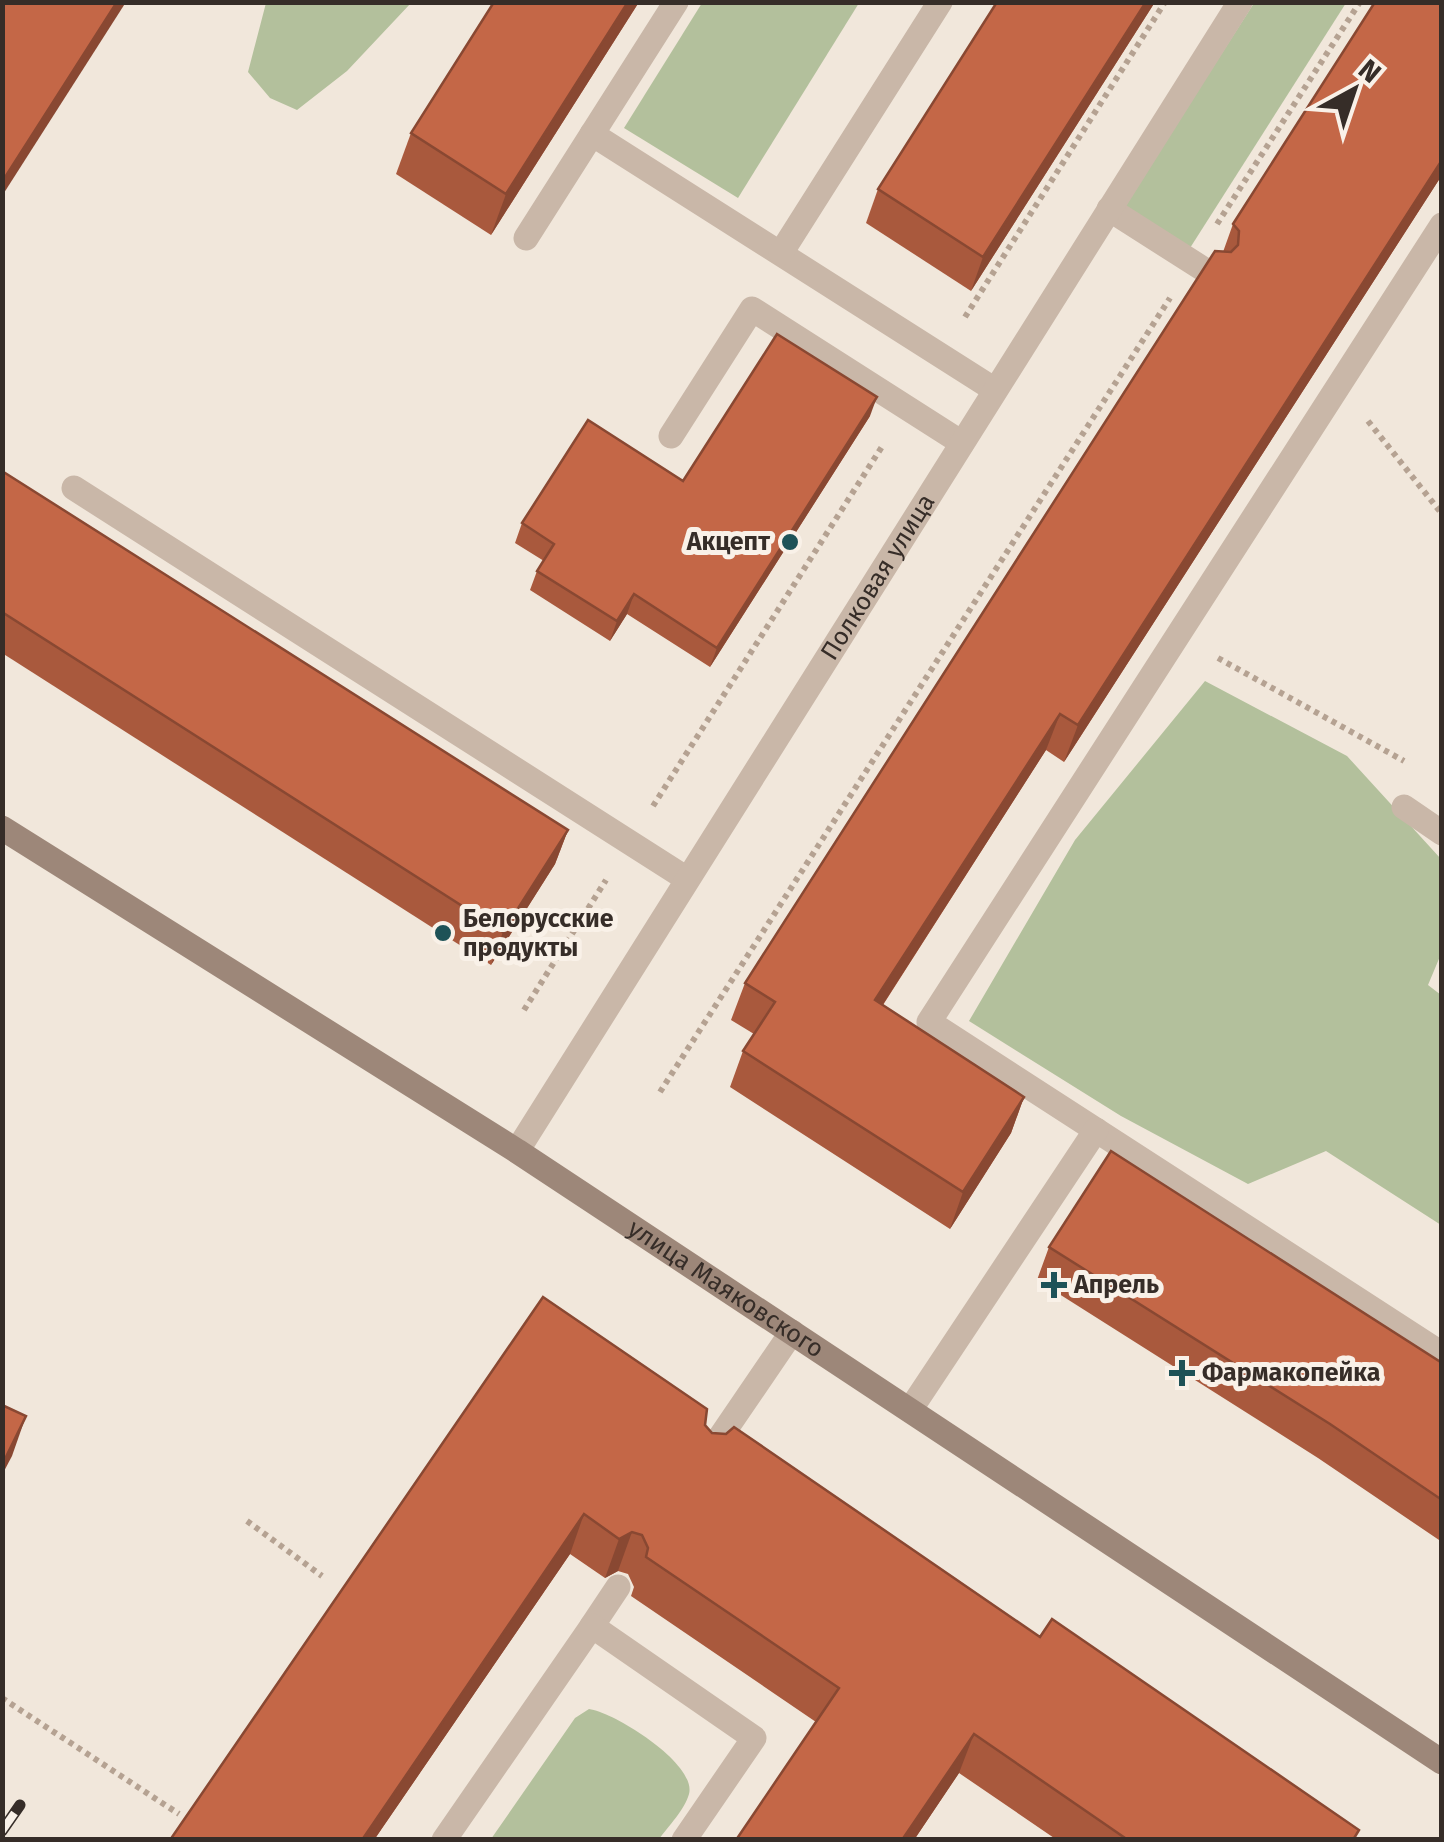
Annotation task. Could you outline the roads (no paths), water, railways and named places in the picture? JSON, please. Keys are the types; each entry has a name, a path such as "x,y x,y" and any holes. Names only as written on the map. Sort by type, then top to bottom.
{"main road":[{"name":"улица Маяковского","path":"2,828 517,1151 1442,1762"}],"street":[{"path":"526,238 676,2"},
{"path":"781,253 940,2"},
{"name":"Полковая улица","path":"517,1151 1235,4"},
{"path":"592,134 995,390"},
{"path":"1109,209 1202,268"},
{"path":"1442,225 930,1022 1442,1354"},
{"path":"671,436 752,309 962,442"},
{"path":"1329,351 1345,374"},
{"path":"74,488 686,878"},
{"path":"1410,811 1442,832"},
{"path":"910,1410 1096,1130"},
{"path":"706,1458 792,1332"},
{"path":"444,1840 618,1587"},
{"path":"592,1626 754,1738 684,1840"}],"railway":[{"path":"2,1831 20,1805"}],"place":[{"name":"Акцепт","path":"790,542"},
{"name":"Белорусские продукты","path":"443,933"},
{"name":"Апрель","path":"1054,1285"},
{"name":"Фармакопейка","path":"1182,1373"}]}
